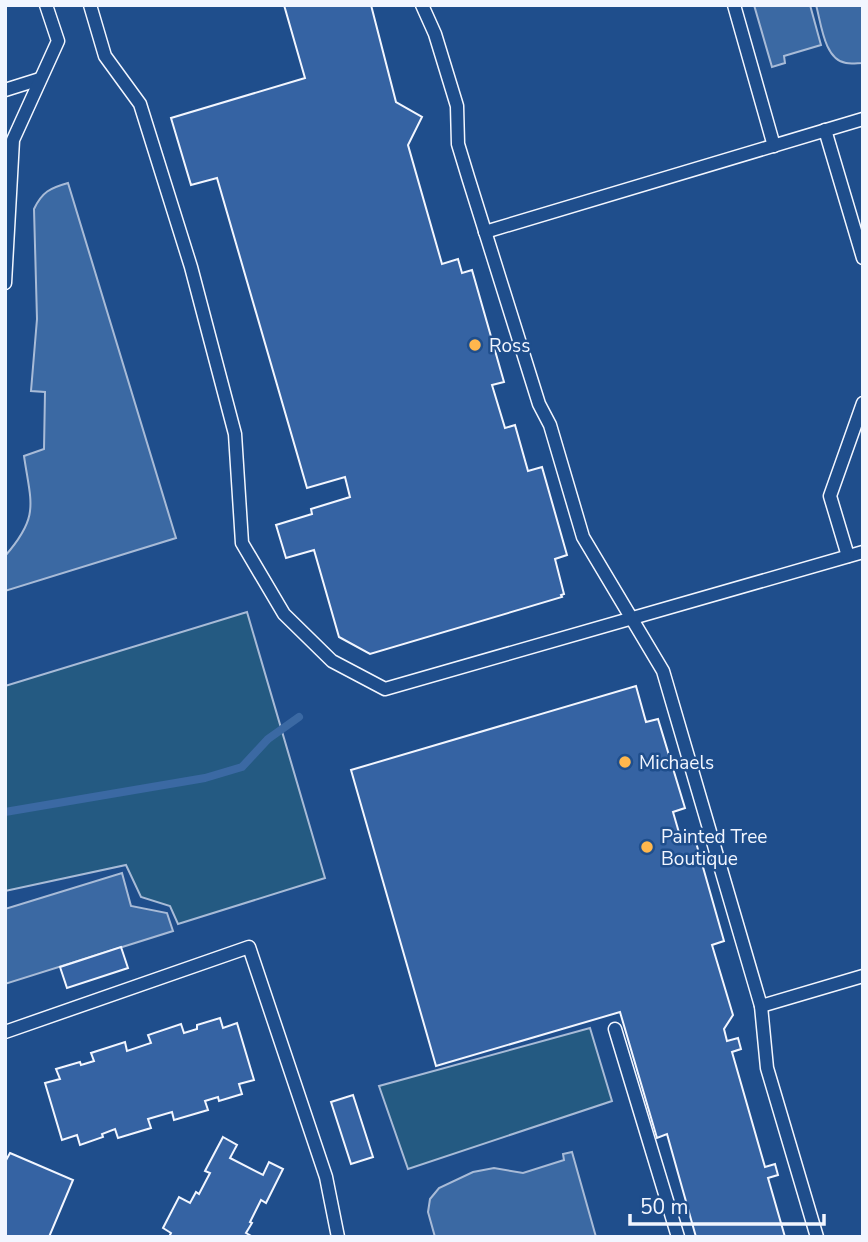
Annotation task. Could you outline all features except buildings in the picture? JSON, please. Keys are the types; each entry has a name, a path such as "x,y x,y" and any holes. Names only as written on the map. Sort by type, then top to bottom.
{"lane":[{"path":"5,283 13,139 58,41 46,5"},
{"path":"90,5 105,56 141,104 191,267 235,434 242,543 284,614 332,661 385,689 863,552"},
{"path":"422,5 435,34 457,106 458,144 539,404 550,425 583,537 663,671 761,1006 767,1068 817,1237"},
{"path":"734,5 774,146"},
{"path":"5,90 40,79"},
{"path":"485,232 863,119"},
{"path":"825,130 863,258"},
{"path":"848,556 830,496 863,403"},
{"path":"5,1032 249,947 326,1177 338,1237"},
{"path":"761,1006 863,976"},
{"path":"615,1029 678,1237"}],"shaded area":[{"path":"754,5 810,5 821,45 784,56 785,63 772,67"},
{"path":"816,5 863,5 863,63 846,63 833,55 828,48"},
{"path":"68,183 176,538 5,591 5,556 24,530 30,509 24,456 44,449 45,392 31,391 37,319 34,209 47,192"},
{"path":"247,612 325,878 178,924 170,906 141,897 126,865 5,891 5,686"},
{"path":"122,873 131,906 167,913 173,931 5,984 5,909"},
{"path":"590,1028 612,1101 408,1169 379,1086"},
{"path":"572,1152 596,1237 435,1237 428,1212 430,1199 439,1188 473,1172 494,1168 523,1173 564,1160 563,1154"}],"waterway":[{"path":"5,812 205,778 242,767 268,739 299,717"}],"place":[{"name":"Ross","path":"475,345"},
{"name":"Michaels","path":"625,762"},
{"name":"Painted Tree Boutique","path":"647,847"}]}
